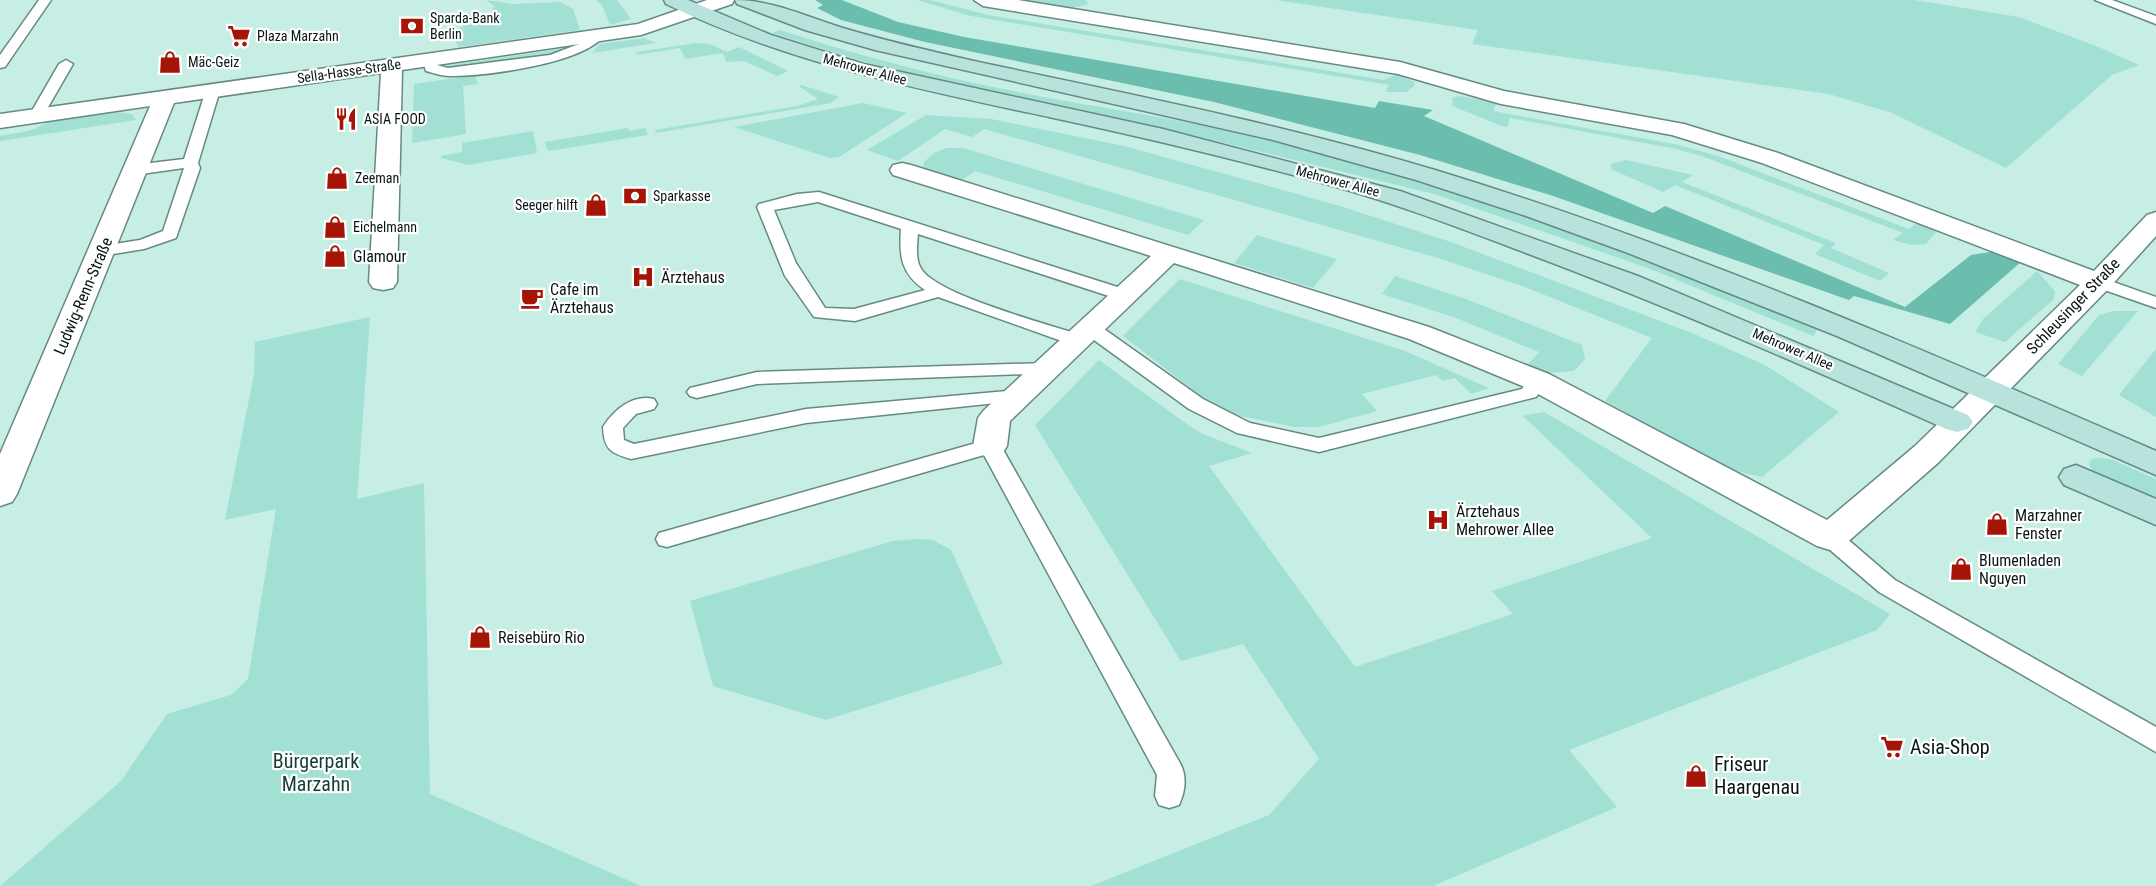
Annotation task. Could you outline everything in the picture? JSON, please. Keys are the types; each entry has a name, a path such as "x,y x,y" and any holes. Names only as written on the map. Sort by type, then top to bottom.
{"main road":[{"name":"Mehrower Allee","path":"744,0 799,22 907,53 1225,121 1317,144 1489,195 1711,274 1989,390 2156,464"},
{"name":"Mehrower Allee","path":"684,5 752,35 836,62 929,86 1216,148 1391,195 1633,283 1797,350 1957,422"},
{"path":"2076,477 2156,513"}],"street":[{"path":"684,5 725,0"},
{"path":"983,0 1096,10 1400,68 1501,97 1708,137 1770,158 2099,282"},
{"name":"Sella-Hasse-Straße","path":"0,121 641,29 684,5"},
{"path":"383,282 392,64"},
{"name":"Ludwig-Renn-Straße","path":"0,494 165,97"},
{"path":"902,170 1419,333 1539,381 1830,537 1927,454 1989,390"},
{"name":"Schleusinger Straße","path":"1989,390 2099,282 2156,220"},
{"path":"990,446 994,418 1168,254"}],"lane":[{"path":"0,64 45,0"},
{"path":"2101,0 2156,20"},
{"path":"36,116 66,64"},
{"path":"101,251 144,244 170,234 192,168 190,163 213,90"},
{"path":"134,170 190,163"},
{"path":"940,291 855,315 820,313 805,297 775,235 765,207 797,198 819,197 1124,295"},
{"path":"910,226 908,255 916,275 940,291 1084,334 1196,404 1244,428 1319,445 1529,393 1539,381"},
{"path":"2099,282 2156,303"},
{"path":"698,392 757,378 1046,369"},
{"path":"647,404 629,409 613,427 614,443 631,452 806,416 1018,396"},
{"path":"668,539 990,446 1171,774 1169,796"},
{"path":"1830,537 1887,586 2156,741"}],"green space":[{"path":"486,0 514,4 560,2 573,9 580,30 459,47 449,32 489,16 494,6"},
{"path":"596,0 617,0 631,19 610,25 602,5"},
{"path":"815,0 842,0 898,22 964,37 1375,108 1379,101 1433,110 1424,116 1653,213 1665,206 1905,307 1971,255 1990,252 2022,261 1950,324 1854,296 1849,300 1553,196 1420,155 1214,102 925,42 841,20 817,8 823,5"},
{"path":"917,0 930,0 988,15 1384,80 1397,74 1414,82 1414,86 1406,92 1386,92 1389,85 971,16"},
{"path":"1013,0 1085,0 1089,4 1068,9"},
{"path":"1276,0 1914,0 2019,17 2139,65 2112,75 2006,168 1892,113 1829,94 1472,44 1478,30"},
{"path":"780,30 884,61 954,78 1212,127 1404,178 1613,249 1818,329 1813,336 1648,268 1434,194 1163,128 882,67 772,33"},
{"path":"644,38 656,43 592,53 600,44"},
{"path":"697,43 710,44 727,52 739,47 788,71 777,76 744,61 726,62 723,53 685,59 680,48 637,55 636,52"},
{"path":"581,46 572,51 451,68 445,66"},
{"path":"476,75 477,84 463,86 466,134 412,143 414,84"},
{"path":"799,86 839,97 831,103 656,133 655,130 797,106 818,99"},
{"path":"1461,96 1497,103 1493,111 1679,145 1718,156 1909,229 1920,221 1936,232 1926,244 1911,245 1893,240 1903,233 1702,156 1672,148 1510,118 1507,127 1502,126 1452,106 1453,97"},
{"path":"863,103 907,113 839,157 830,158 734,127"},
{"path":"115,112 132,114 136,120 0,141 0,136 29,131 55,119"},
{"path":"926,115 991,119 1124,146 1340,206 1451,242 1692,333 1765,365 1839,412 1762,477 1728,469 1605,401 1652,338 1525,287 1438,258 984,129 972,137 945,129 898,161 867,150"},
{"path":"628,128 629,131 645,128 648,135 548,151 545,142"},
{"path":"533,131 537,153 468,165 441,158 441,156 462,152 462,143"},
{"path":"947,148 963,148 1204,220 1188,235 975,171 962,180 923,169 924,162 934,153"},
{"path":"1626,160 1693,175 1682,182 1836,243 1831,248 1889,273 1880,281 1815,254 1824,245 1675,185 1663,192 1611,169 1611,164"},
{"path":"1257,235 1337,259 1313,288 1234,263"},
{"path":"2037,271 2055,291 2054,299 2005,342 1975,332 1983,319"},
{"path":"1395,276 1466,299 1582,345 1585,359 1574,371 1548,373 1528,364 1539,352 1456,318 1382,294"},
{"path":"1180,279 1405,351 1489,388 1471,394 1455,378 1443,381 1436,375 1362,394 1377,411 1319,427 1294,427 1236,415 1206,400 1123,336"},
{"path":"2114,311 2138,311 2082,376 2058,364 2099,315"},
{"name":"Bürgerpark Marzahn","path":"370,317 357,499 424,483 430,794 641,886 0,886 121,781 167,714 231,695 248,679 276,509 225,520 254,374 255,342"},
{"path":"2156,349 2156,417 2119,395"},
{"path":"1099,360 1188,425 1203,434 1252,453 1209,466 1355,667 1513,614 1492,591 1652,538 1523,416 1544,412 1890,614 1877,630 1569,750 1617,807 1433,886 1091,886 1269,815 1319,759 1243,644 1181,661 1035,425"},
{"path":"2092,459 2113,460 2156,479 2156,502 2092,470 2089,464"},
{"path":"933,540 951,550 1003,664 826,720 713,686 690,601 893,541"}],"place":[{"name":"Sparda-Bank Berlin","path":"412,26"},
{"name":"Plaza Marzahn","path":"239,36"},
{"name":"Mäc-Geiz","path":"170,62"},
{"name":"ASIA FOOD","path":"346,119"},
{"name":"Zeeman","path":"337,178"},
{"name":"Sparkasse","path":"635,196"},
{"name":"Seeger hilft","path":"596,205"},
{"name":"Eichelmann","path":"335,227"},
{"name":"Glamour","path":"335,256"},
{"name":"Ärztehaus","path":"643,277"},
{"name":"Cafe im Ärztehaus","path":"532,298"},
{"name":"Ärztehaus Mehrower Allee","path":"1438,520"},
{"name":"Marzahner Fenster","path":"1997,524"},
{"name":"Blumenladen Nguyen","path":"1961,569"},
{"name":"Reisebüro Rio","path":"480,637"},
{"name":"Asia-Shop","path":"1892,747"},
{"name":"Friseur Haargenau","path":"1696,776"}]}
